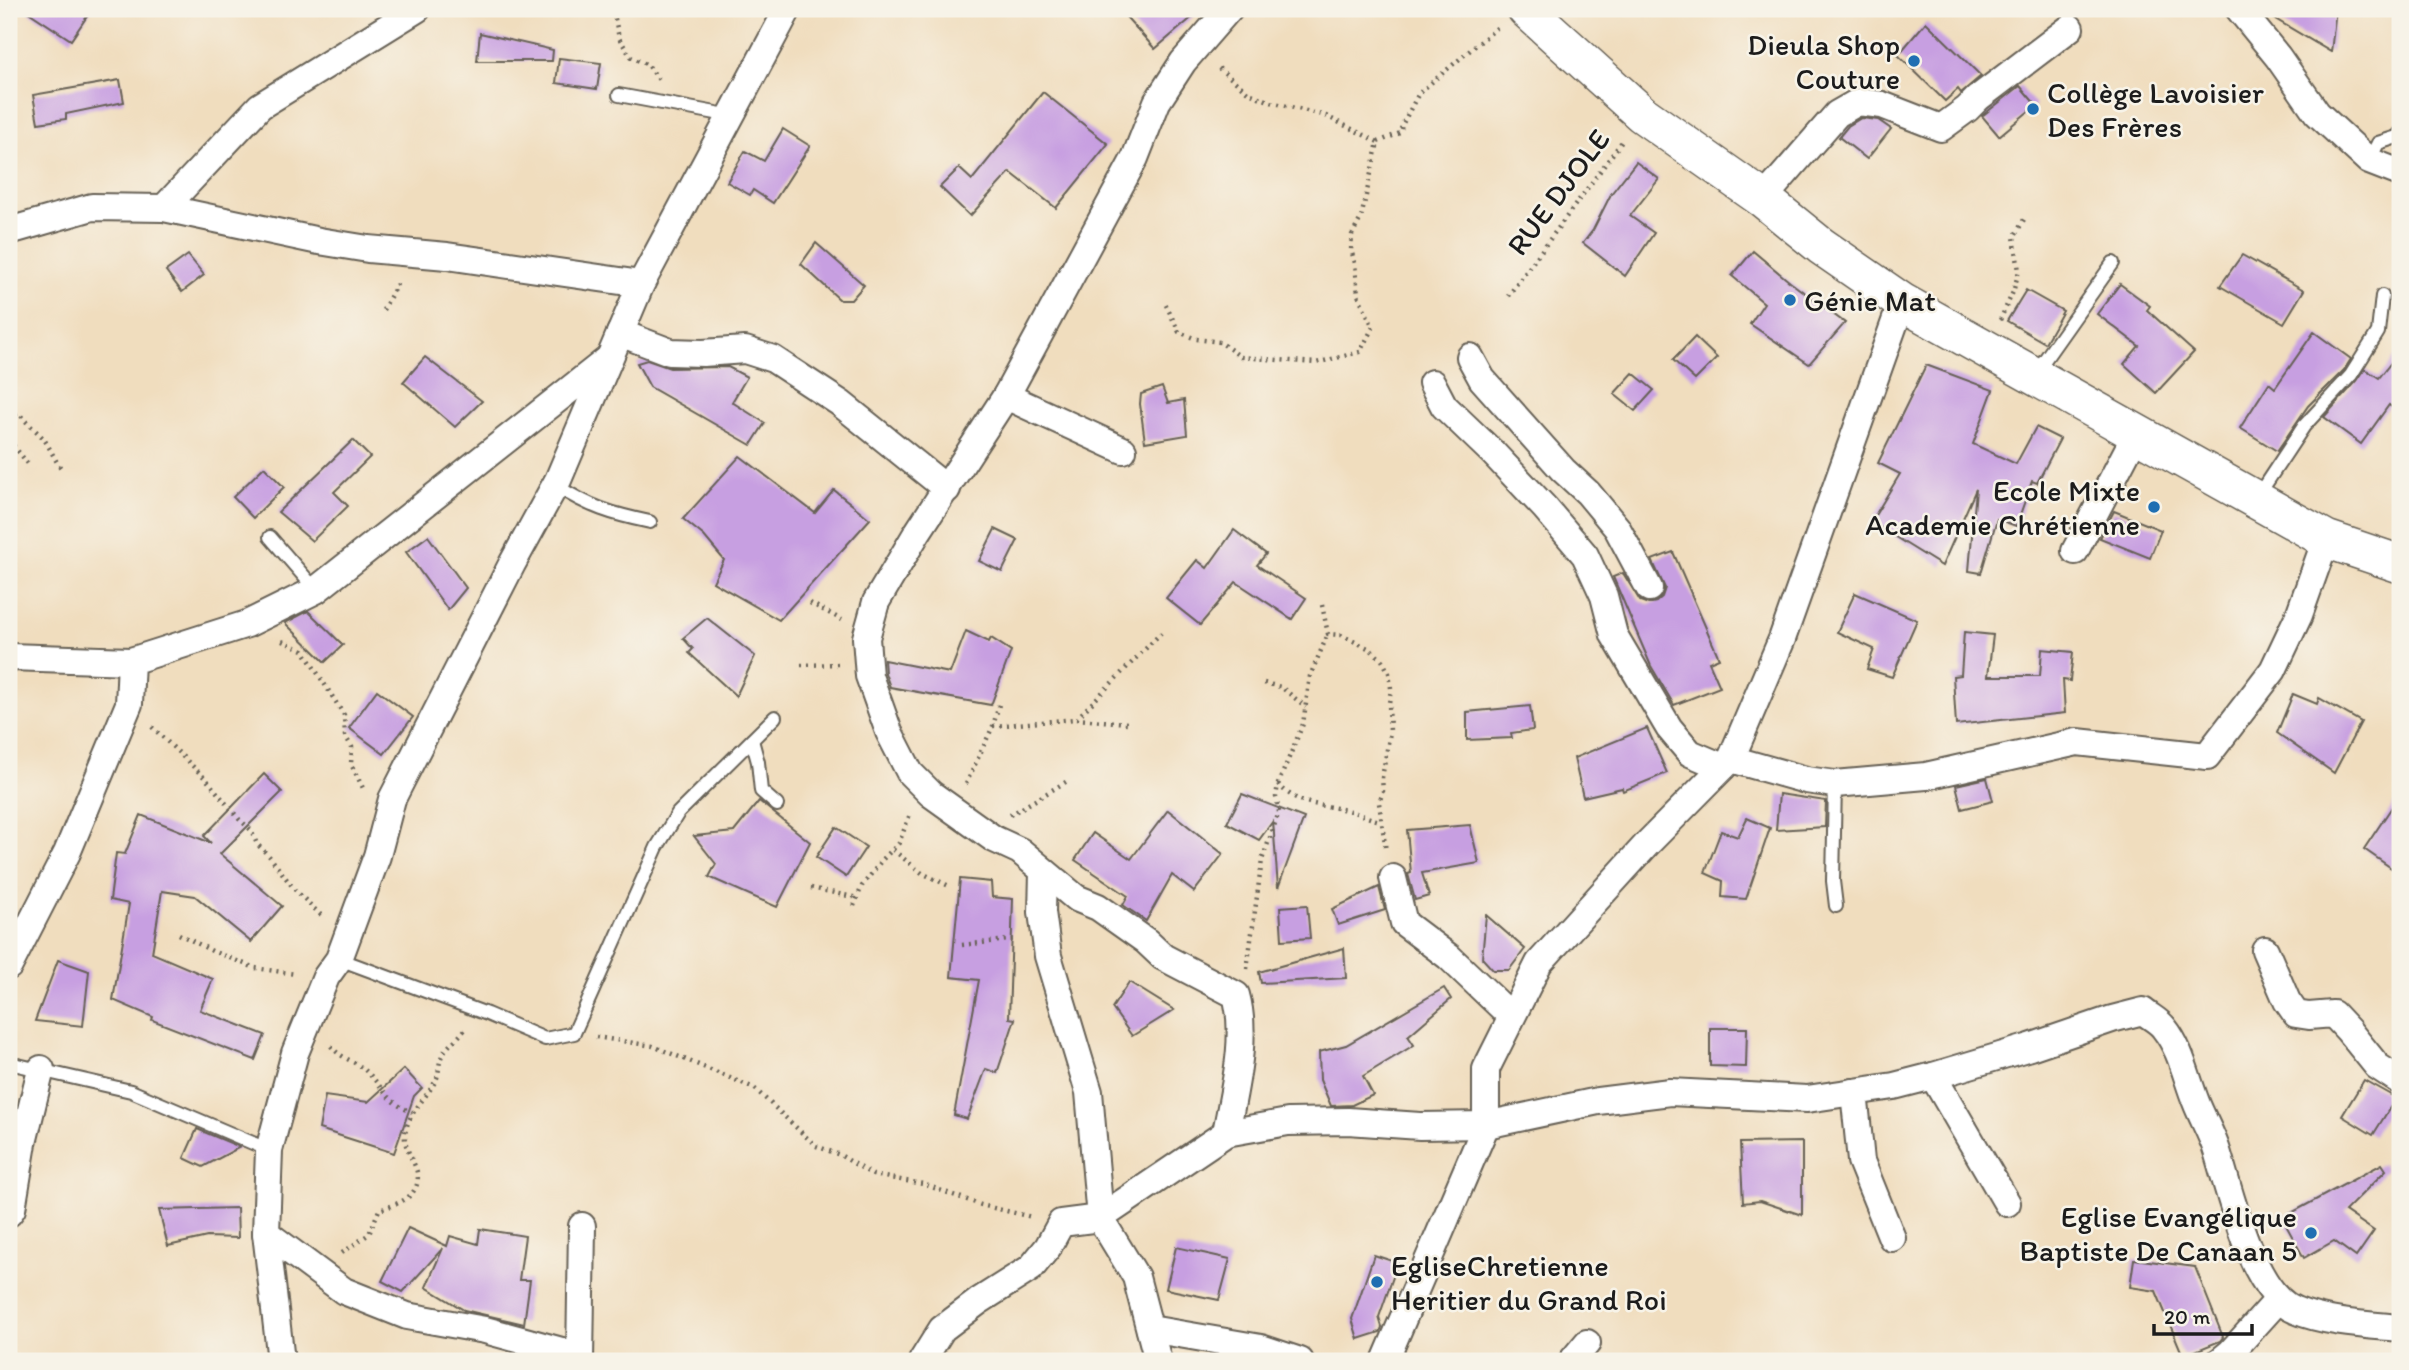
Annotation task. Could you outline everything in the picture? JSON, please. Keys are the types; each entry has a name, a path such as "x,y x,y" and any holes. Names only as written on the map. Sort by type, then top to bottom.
{"street":[{"path":"164,208 260,106 417,9"},
{"path":"281,1361 266,1233 269,1150 295,1053 326,977 339,958 377,856 392,799 555,485 641,284 788,9"},
{"path":"1226,1133 1235,1087 1241,1015 1236,995 1163,957 1146,941 1098,907 1076,898 1020,851 994,839 931,794 910,773 889,732 869,676 866,639 876,602 1006,396 1135,158 1157,102 1183,62 1228,9"},
{"path":"2239,9 2278,57 2317,113 2369,161 2400,173"},
{"path":"1514,13 1642,114 1902,302 2326,539 2400,564"},
{"path":"1763,200 1837,114 1858,102 1882,106 1941,128 2070,28"},
{"path":"9,231 92,206 164,208 319,242 447,256 641,284"},
{"path":"1385,1361 1486,1125 1486,1069 1539,963 1648,843 1727,763 1782,639 1902,302"},
{"path":"620,333 670,352 703,354 745,350 773,359 841,403 947,489"},
{"path":"1470,357 1482,379 1563,470 1588,493 1616,528 1649,588"},
{"path":"9,657 131,662 247,624 316,590 609,359"},
{"path":"1432,383 1444,406 1493,453 1585,555 1604,596 1615,635 1652,702 1690,753 1805,780 1835,784 1926,776 2077,742 2207,756 2273,670 2299,615 2326,539"},
{"path":"1006,396 1123,450"},
{"path":"2075,551 2137,432"},
{"path":"9,966 67,853 129,704 131,662"},
{"path":"1043,872 1048,956 1089,1092 1100,1218 1136,1278 1158,1361"},
{"path":"1393,878 1404,923 1450,957 1511,1016"},
{"path":"2265,950 2287,1001 2296,1014 2333,1014 2377,1066 2400,1081"},
{"path":"922,1361 949,1323 1031,1268 1048,1247 1061,1223 1100,1218 1226,1133 1288,1122 1486,1125 1598,1101 1670,1092 1807,1099 1933,1076 2112,1019 2143,1012 2164,1027 2182,1059 2195,1101 2216,1147 2234,1211 2258,1270 2278,1300 2294,1310 2336,1320 2400,1328"},
{"path":"9,1213 41,1069"},
{"path":"1933,1076 2007,1203"},
{"path":"1854,1092 1861,1161 1892,1238"},
{"path":"266,1233 344,1291 407,1316 485,1330 580,1358 582,1226"},
{"path":"2220,1361 2278,1300"},
{"path":"1150,1329 1261,1348 1300,1361"}],"lane":[{"path":"619,94 733,116"},
{"path":"2369,161 2378,143 2397,137 2400,133"},
{"path":"2034,375 2113,263"},
{"path":"2255,500 2304,425 2351,375 2378,332 2382,296"},
{"path":"555,485 579,500 610,513 650,522"},
{"path":"270,537 316,590"},
{"path":"339,958 545,1039 574,1033 657,847 678,813 775,717"},
{"path":"752,740 761,791 778,805"},
{"path":"1835,784 1833,881 1836,906"},
{"path":"9,1063 131,1091 269,1150"}],"path":[{"path":"606,9 614,14 619,38 631,57 648,65 661,83 664,103"},
{"path":"1183,62 1217,66 1249,93 1271,102 1326,116 1378,142 1400,133 1419,93 1514,13"},
{"name":"RUE DJOLE","path":"1508,296 1642,114"},
{"path":"1166,305 1179,332 1196,339 1220,342 1241,357 1316,363 1360,352 1373,327 1358,295 1351,250 1352,235 1361,218 1378,142"},
{"path":"1984,347 2013,292 2019,271 2014,237 2026,216"},
{"path":"9,416 19,413 28,426 44,440 61,468"},
{"path":"9,440 29,465"},
{"path":"9,569 17,559"},
{"path":"1254,922 1262,860 1279,812 1276,797 1278,784 1303,724 1310,676 1328,634 1322,605"},
{"path":"247,624 303,650 344,716 345,736 352,747 351,764 383,832"},
{"path":"1074,719 1161,633"},
{"path":"1328,634 1341,635 1370,649 1382,660 1389,673 1390,732 1382,778 1383,791 1379,803 1384,844 1393,878"},
{"path":"1264,683 1281,687 1306,707"},
{"path":"953,810 993,726 1000,701"},
{"path":"129,704 208,780 251,830 257,844 295,890 334,927 339,958"},
{"path":"993,726 1074,719 1128,723"},
{"path":"982,830 1069,780"},
{"path":"1278,784 1286,792 1312,806 1352,811 1362,817 1381,821"},
{"path":"855,906 862,886 899,843 911,811"},
{"path":"893,850 922,873 949,886"},
{"path":"811,888 858,898"},
{"path":"179,934 255,968 296,974 317,1000 323,1033 332,1048 345,1060 357,1064 367,1072 389,1100 412,1112"},
{"path":"962,945 1013,939 1027,934 1045,935"},
{"path":"324,1275 342,1253 369,1234 379,1210 402,1201 413,1193 417,1167 405,1137 412,1112 438,1076 439,1061 445,1050 458,1040 475,1010"},
{"path":"574,1033 653,1046 754,1088 817,1146 841,1155 873,1175 923,1184 981,1205 1061,1223"}],"building":[{"path":"24,9 92,9 71,40"},
{"path":"1119,9 1202,9 1155,49"},
{"path":"2336,9 2331,52 2260,10"},
{"path":"1926,22 1981,76 1961,93 1958,89 1945,101 1898,55"},
{"path":"480,33 553,50 552,61 477,61"},
{"path":"559,58 601,63 597,89 556,83"},
{"path":"120,80 124,102 66,114 66,119 38,123 33,95"},
{"path":"2020,86 2036,105 1999,136 1982,116"},
{"path":"1043,92 1108,144 1056,208 1010,172 970,216 940,187 959,168 972,180"},
{"path":"1861,118 1878,120 1891,129 1867,159 1839,137 1848,126"},
{"path":"783,129 810,146 773,203 753,190 750,195 727,182 745,151 764,161"},
{"path":"1636,162 1659,179 1630,216 1654,233 1625,276 1583,243 1593,230 1611,194"},
{"path":"816,243 864,285 851,300 840,300 801,264"},
{"name":"Génie Mat","path":"1753,251 1845,323 1809,364 1750,324 1764,303 1732,276"},
{"path":"188,255 204,275 182,292 166,271"},
{"path":"2242,255 2304,290 2284,323 2220,286"},
{"path":"2120,284 2150,306 2147,310 2194,352 2156,393 2124,364 2139,346 2097,314"},
{"path":"2026,290 2063,311 2045,343 2007,321"},
{"path":"2314,332 2351,359 2344,370 2308,406 2277,451 2240,428 2269,383 2275,388"},
{"path":"1695,337 1717,358 1695,380 1673,360"},
{"path":"2400,351 2400,413 2389,405 2361,444 2324,417 2365,369 2379,378"},
{"path":"425,357 482,401 455,427 403,382"},
{"path":"647,360 670,368 728,367 747,377 732,402 765,423 751,445 650,387 637,363"},
{"path":"1926,365 1993,390 1973,444 2016,464 2036,427 2060,439 2037,483 2032,481 2016,526 1997,519 1981,573 1969,571 1976,489 1942,566 1871,522 1900,474 1878,463"},
{"path":"1633,373 1654,390 1635,411 1614,394"},
{"path":"1162,387 1168,403 1184,400 1187,435 1145,442 1141,394"},
{"path":"353,440 370,457 334,492 348,506 312,541 278,512"},
{"path":"740,456 815,513 834,490 870,519 779,620 713,582 724,560 704,536 683,519"},
{"path":"264,467 284,487 253,518 233,497"},
{"path":"2114,511 2161,530 2150,558 2100,538"},
{"path":"995,529 1018,540 1002,572 979,561"},
{"path":"1234,530 1266,554 1257,565 1306,598 1292,619 1236,582 1200,625 1166,598 1197,560 1207,568"},
{"path":"428,536 466,588 448,610 406,552"},
{"path":"1673,552 1719,658 1709,662 1720,687 1674,705 1651,666 1613,577 1623,573 1640,601 1648,604 1656,602 1662,597 1665,588 1652,560"},
{"path":"1855,593 1917,620 1892,677 1867,669 1874,649 1837,632"},
{"path":"308,611 343,645 325,662 285,623"},
{"path":"707,618 755,656 736,696 689,653 693,649 683,638"},
{"path":"966,631 989,642 991,638 1011,651 991,705 890,687 884,660 950,673"},
{"path":"1964,632 1993,635 1988,676 2040,676 2042,649 2073,652 2070,681 2063,680 2065,713 1956,725 1953,676 1961,675"},
{"path":"377,690 413,717 384,754 349,728"},
{"path":"2293,694 2317,704 2319,698 2361,722 2334,773 2277,733"},
{"path":"1530,706 1533,730 1511,733 1512,738 1467,740 1467,712"},
{"path":"1647,728 1667,773 1623,791 1622,788 1583,797 1574,758"},
{"path":"264,774 282,792 220,854 282,906 251,942 195,896 162,891 152,953 213,979 200,1010 265,1035 255,1060 152,1020 153,1017 113,1000 129,904 110,900 116,853 125,854 141,815 211,843 204,836"},
{"path":"1987,778 1993,801 1962,809 1956,785"},
{"path":"1242,794 1304,818 1278,888 1273,821 1259,840 1227,823"},
{"path":"1779,794 1826,801 1825,827 1776,830"},
{"path":"2400,795 2400,874 2364,849"},
{"path":"759,801 810,842 777,907 709,877 716,864 694,836 734,832"},
{"path":"1168,810 1223,854 1194,892 1172,875 1146,921 1123,905 1128,896 1075,860 1093,833 1131,859"},
{"path":"1747,818 1770,828 1746,899 1722,897 1723,881 1705,873 1721,831 1738,837"},
{"path":"1470,825 1479,863 1422,873 1429,896 1415,900 1408,874 1411,873 1407,830"},
{"path":"836,827 866,847 846,877 816,857"},
{"path":"960,879 991,882 992,897 1013,899 1009,1018 1015,1019 997,1073 986,1069 967,1119 954,1115 979,980 951,977"},
{"path":"1379,887 1385,910 1338,925 1332,909"},
{"path":"1307,905 1310,938 1282,940 1280,907"},
{"path":"1486,915 1525,949 1509,970 1493,970 1482,958"},
{"path":"1344,948 1346,978 1261,983 1259,972"},
{"path":"58,960 89,971 83,1026 35,1021"},
{"path":"1129,982 1174,1010 1132,1036 1112,1008"},
{"path":"1444,988 1451,999 1408,1036 1414,1045 1363,1076 1373,1095 1352,1105 1331,1106 1320,1080 1319,1052 1346,1045"},
{"path":"1710,1028 1747,1028 1746,1067 1710,1066"},
{"path":"404,1069 422,1088 414,1096 394,1153 319,1129 325,1096 368,1102"},
{"path":"2364,1080 2396,1098 2373,1135 2342,1116"},
{"path":"197,1129 240,1147 203,1167 184,1158"},
{"path":"1802,1142 1802,1215 1760,1201 1743,1203 1740,1143"},
{"path":"2382,1164 2386,1170 2345,1211 2374,1231 2356,1257 2334,1241 2304,1258 2282,1218"},
{"path":"237,1208 238,1238 207,1237 168,1246 159,1210"},
{"path":"408,1228 447,1246 450,1236 478,1244 480,1229 525,1236 519,1280 530,1280 524,1324 464,1310 426,1287 443,1248 403,1292 382,1281"},
{"path":"1176,1247 1230,1259 1219,1300 1166,1289"},
{"path":"1374,1255 1398,1263 1379,1317 1382,1327 1380,1332 1358,1339 1352,1319"},
{"path":"2134,1259 2195,1267 2223,1337 2220,1341 2183,1356 2156,1291 2130,1287"}],"place":[{"name":"Dieula Shop Couture","path":"1914,61"},
{"name":"Collège Lavoisier Des Frères","path":"2033,109"},
{"name":"Génie Mat","path":"1790,300"},
{"name":"Ecole Mixte Academie Chrétienne","path":"2154,507"},
{"name":"Eglise Evangélique Baptiste De Canaan 5","path":"2311,1233"},
{"name":"EgliseChretienne Heritier du Grand Roi","path":"1377,1282"}]}
